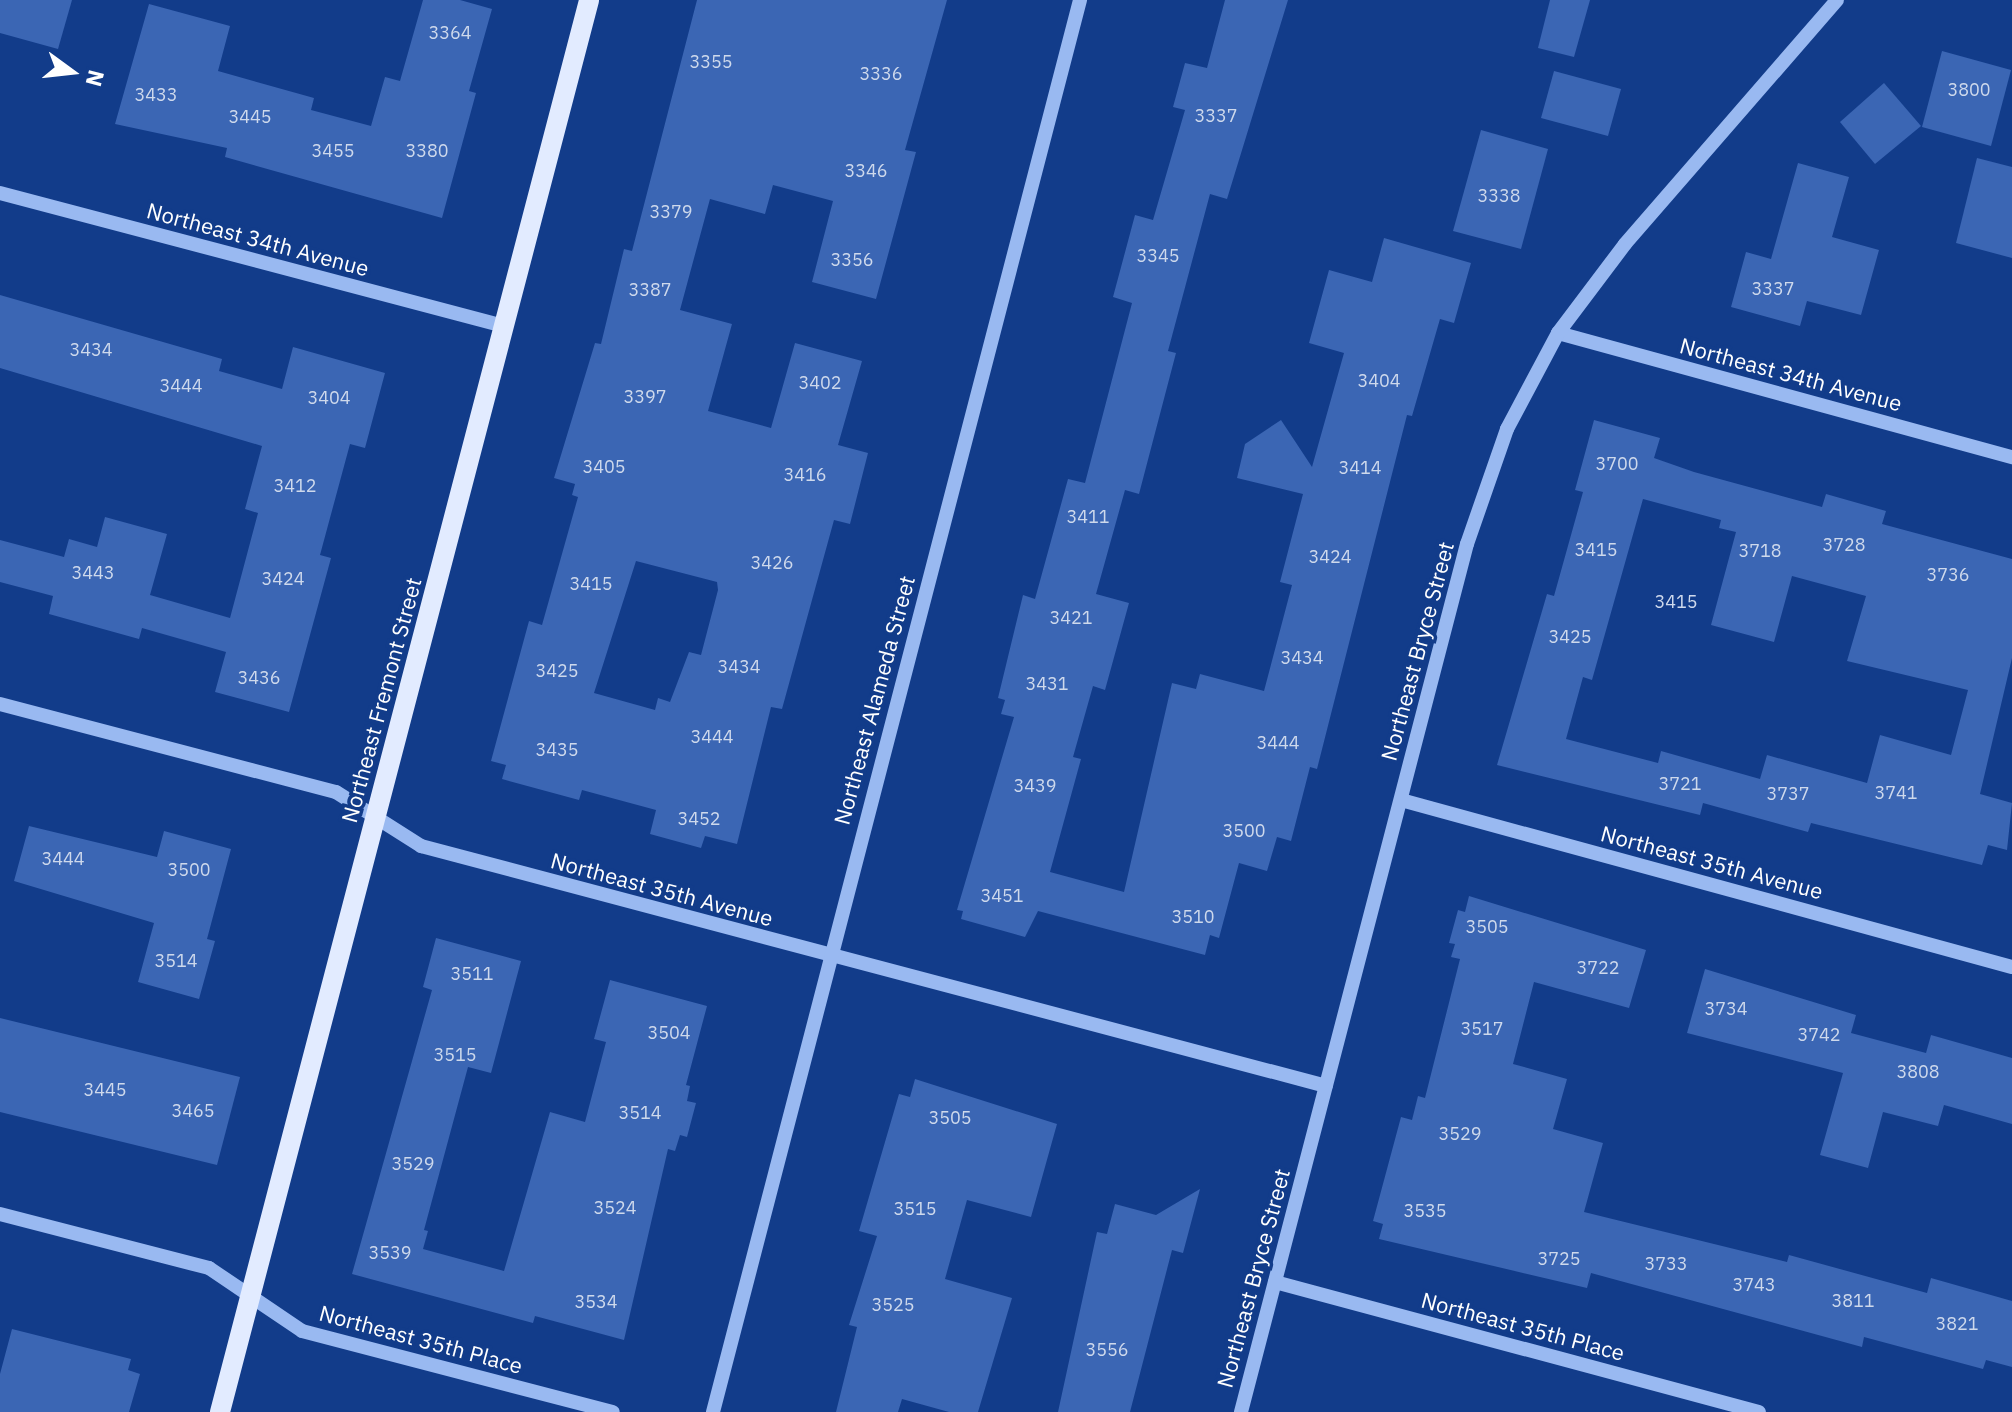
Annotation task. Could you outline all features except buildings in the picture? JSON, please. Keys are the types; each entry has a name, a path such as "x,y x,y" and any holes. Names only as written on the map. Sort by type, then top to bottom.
{"main road":[{"name":"Northeast Fremont Street","path":"220,1412 589,0"}],"street":[{"name":"Northeast Alameda Street","path":"713,1412 1080,0"},
{"name":"Northeast Bryce Street","path":"1241,1412 1488,478 1507,429 1558,333 1625,244 1837,0"},
{"name":"Northeast 34th Avenue","path":"0,193 504,326"},
{"name":"Northeast 34th Avenue","path":"1558,333 2012,457"},
{"name":"Northeast 35th Avenue","path":"0,704 336,792 421,846 830,957 1326,1086"},
{"name":"Northeast 35th Avenue","path":"1401,800 2012,967"},
{"name":"Northeast 35th Place","path":"0,1214 209,1268 302,1331 613,1412"},
{"name":"Northeast 35th Place","path":"1275,1282 1759,1412"}]}
